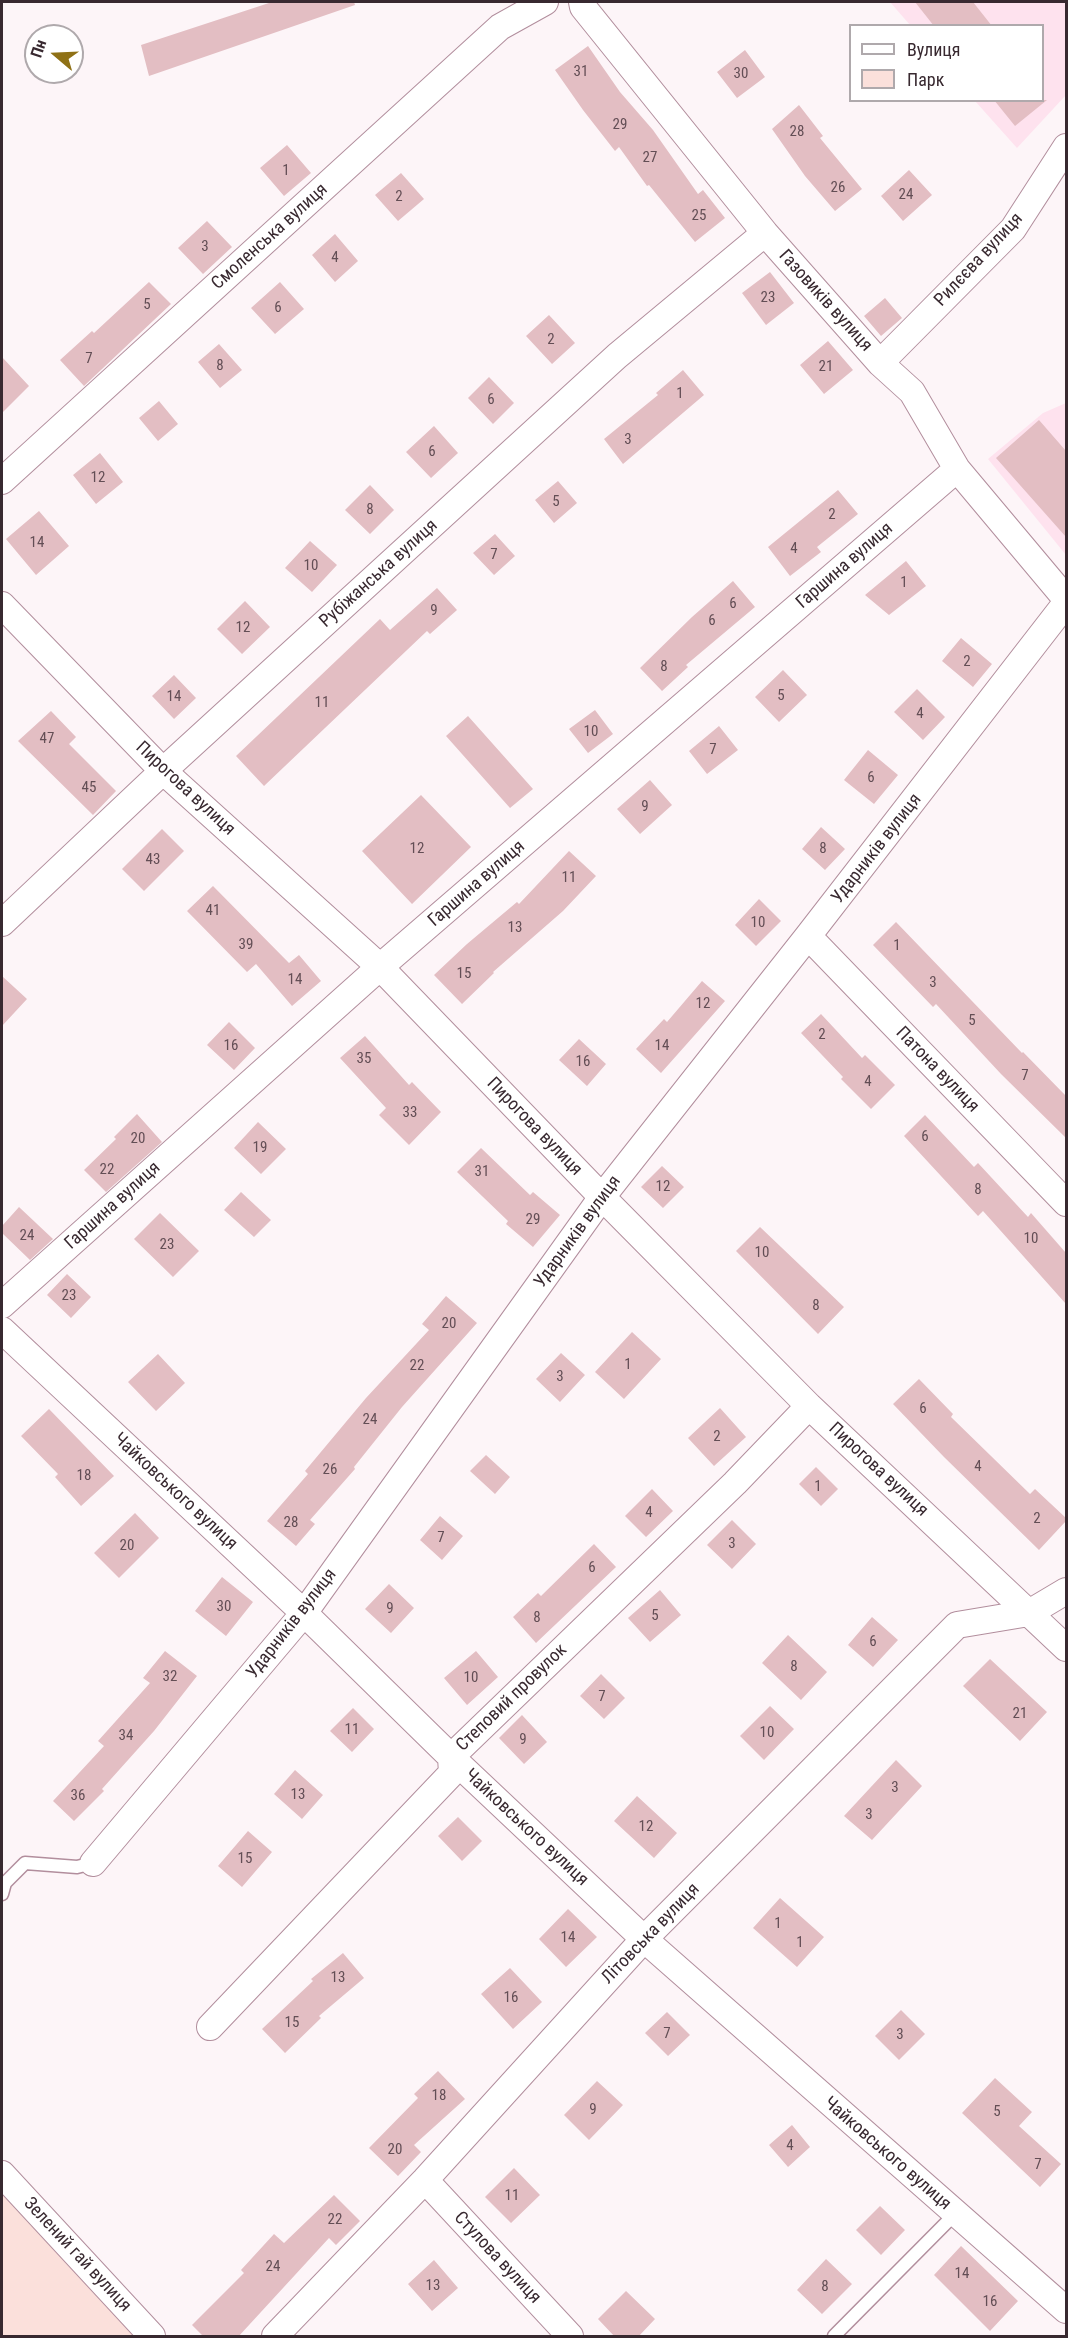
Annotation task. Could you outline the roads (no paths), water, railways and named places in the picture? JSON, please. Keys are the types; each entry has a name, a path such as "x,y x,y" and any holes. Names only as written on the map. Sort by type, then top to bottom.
{"street":[{"name":"Смоленська вулиця","path":"2,481 501,27 545,2"},
{"path":"558,2 583,4"},
{"name":"Газовиків вулиця","path":"583,4 765,233 880,363 912,392 957,469 1066,601"},
{"name":"Рилєєва вулиця","path":"880,363 1013,229 1066,147"},
{"name":"Рубіжанська вулиця","path":"2,923 163,771 617,356 765,233"},
{"name":"Гаршина вулиця","path":"2,1305 380,967 957,469"},
{"name":"Ударників вулиця","path":"93,1863 304,1613 602,1197 808,936 1066,601"},
{"name":"Пирогова вулиця","path":"2,605 163,771 380,967 602,1197 809,1406 1066,1648"},
{"name":"Патона вулиця","path":"808,936 1066,1203"},
{"name":"Чайковського вулиця","path":"2,1330 304,1613 451,1757 644,1939 1066,2310"},
{"name":"Степовий провулок","path":"210,2027 452,1773 451,1757 735,1483 809,1406"},
{"name":"Літовська вулиця","path":"275,2337 425,2180 644,1939 957,1625 1029,1613 1066,1591"},
{"name":"Зелений гай вулиця","path":"2,2174 152,2337"},
{"name":"Стулова вулиця","path":"425,2180 570,2337"}],"lane":[{"path":"2,1894 5,1883 25,1863 77,1867 93,1863"},
{"path":"834,2337 956,2214"}]}
